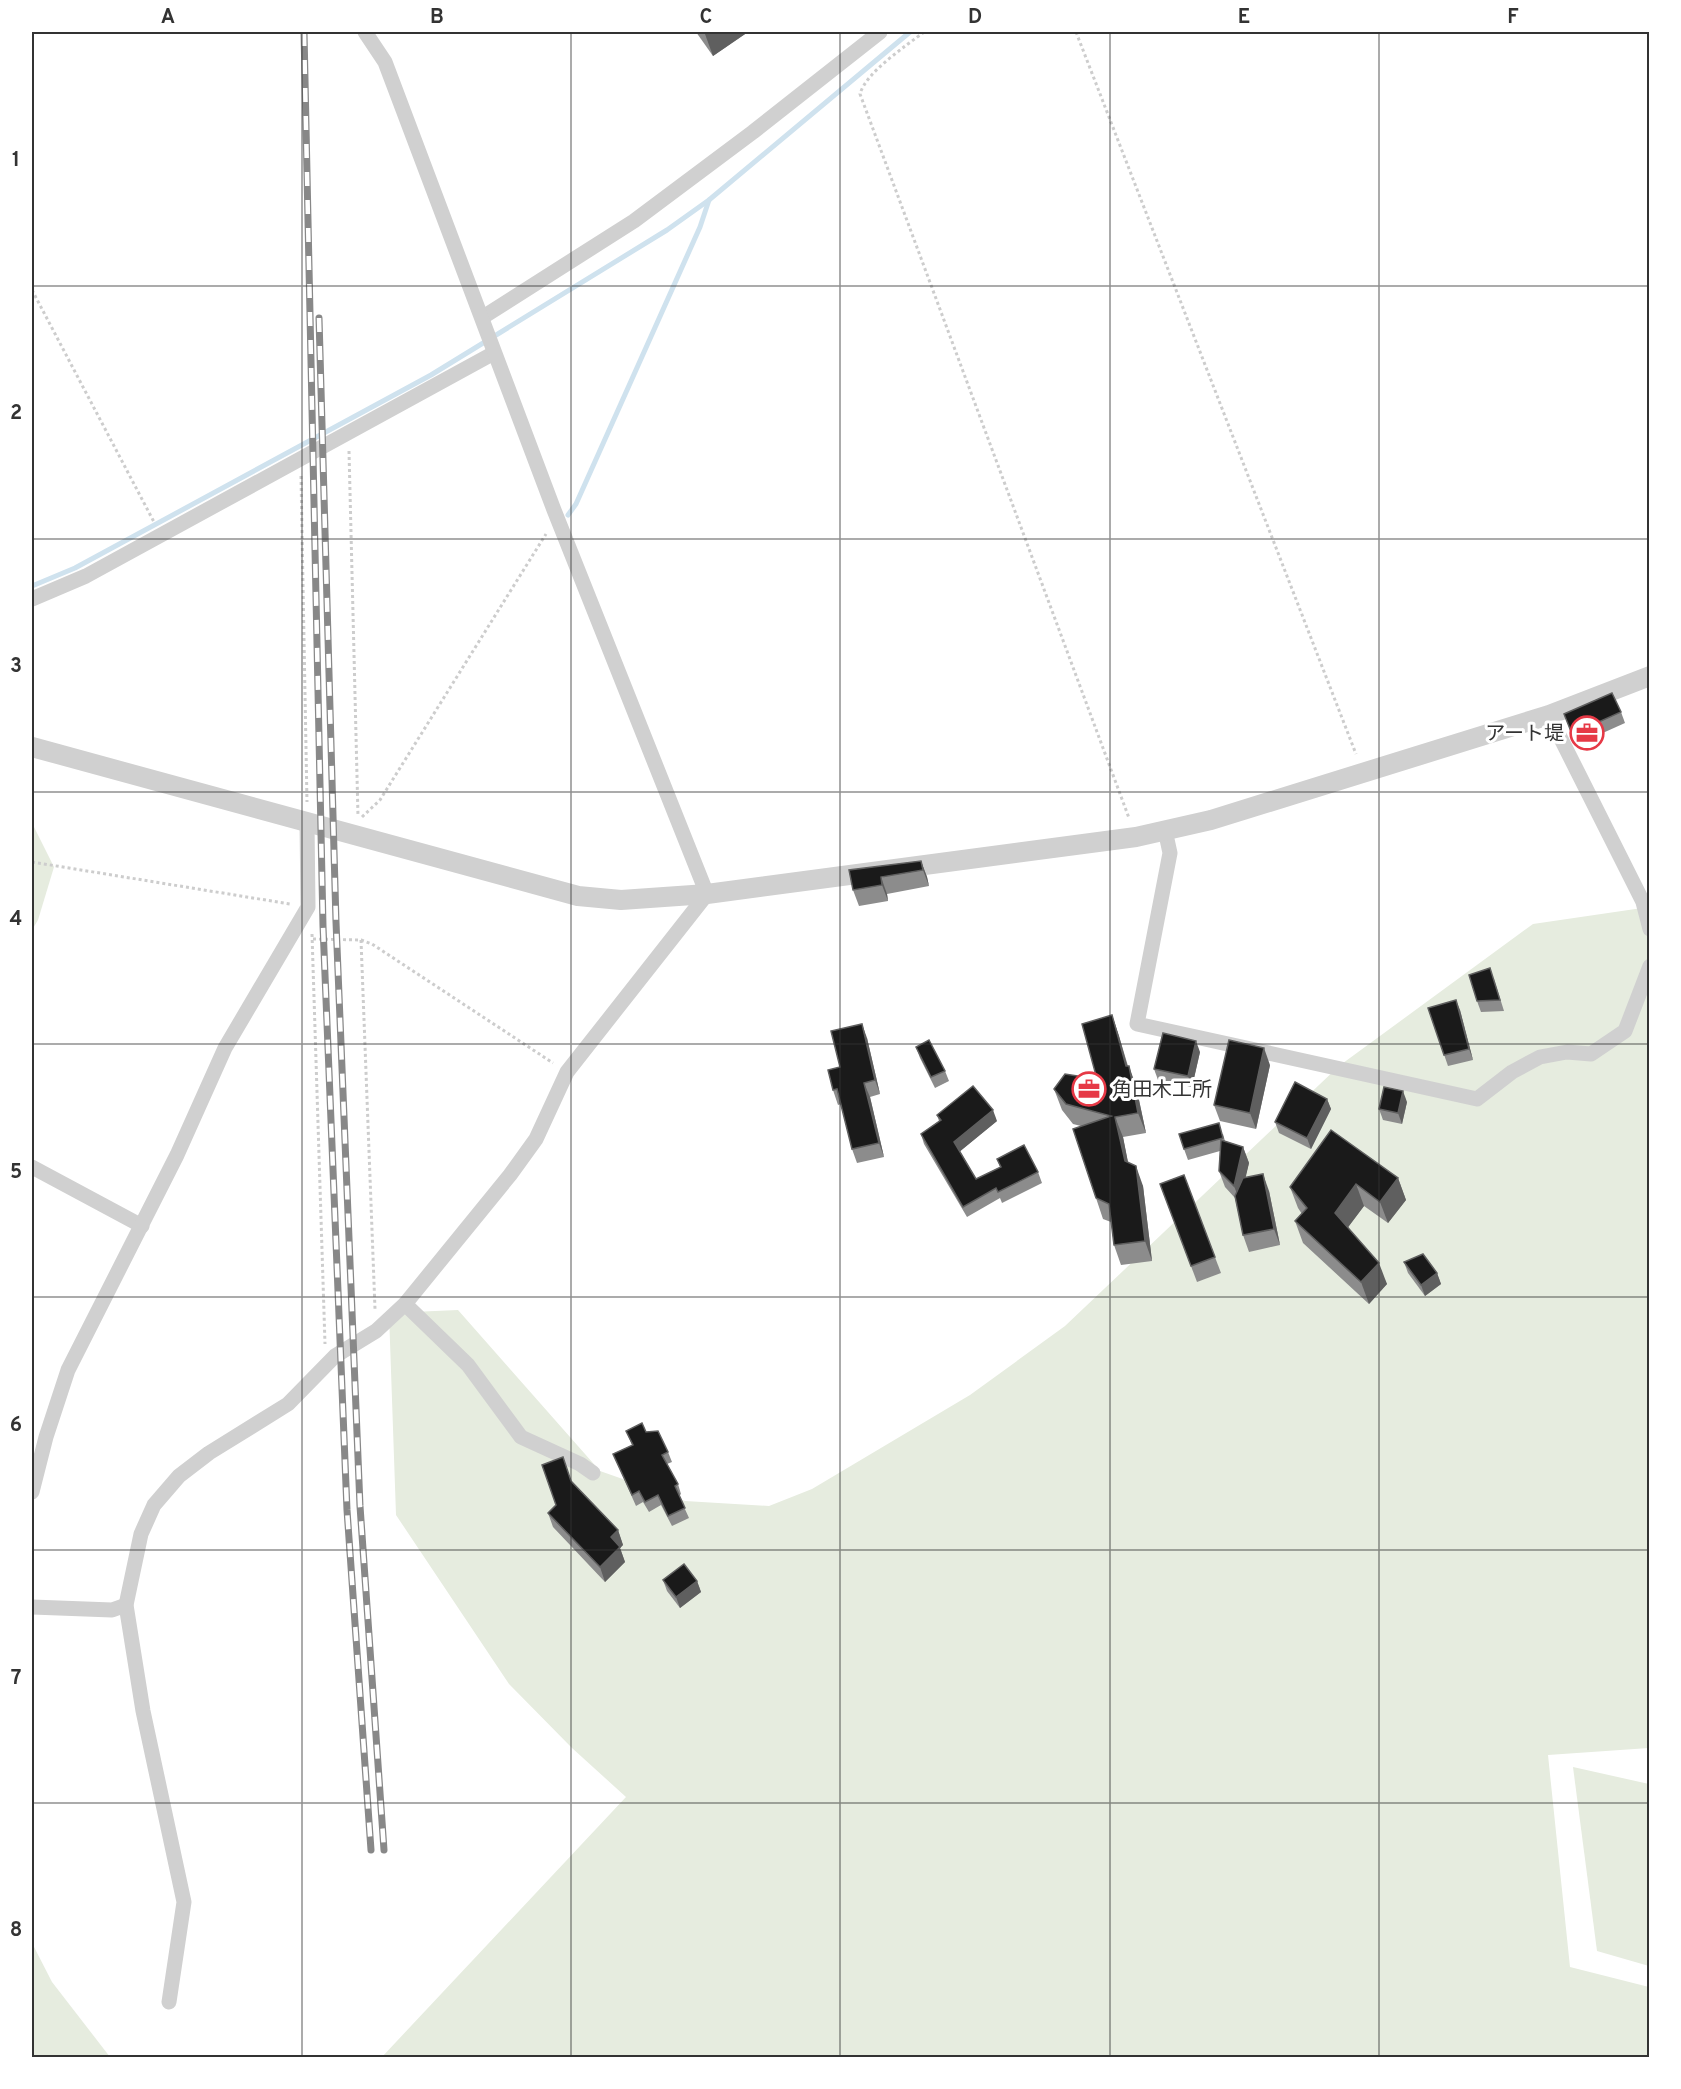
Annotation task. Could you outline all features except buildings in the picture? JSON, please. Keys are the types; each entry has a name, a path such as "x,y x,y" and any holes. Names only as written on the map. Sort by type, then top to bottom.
{"street":[{"path":"365,32 385,62 554,510 707,894"},
{"path":"32,599 86,576 348,433 489,336 880,32"},
{"path":"32,747 578,896 621,900 707,894 1136,837 1211,820 1549,715 1650,676"},
{"path":"1549,715 1643,902 1650,929"},
{"path":"32,1492 46,1437 68,1371 177,1155 225,1048 308,907 307,822"},
{"path":"1166,830 1170,853 1137,1024 1477,1099 1512,1072 1540,1057 1568,1052 1592,1054 1625,1031 1650,966"},
{"path":"169,2002 184,1902 143,1711 126,1605 141,1534 161,1498 179,1476 208,1453 288,1404 335,1356 376,1331 405,1304 536,1139 567,1072 707,894"},
{"path":"32,1167 142,1226"},
{"path":"405,1304 468,1365 521,1437 580,1464 592,1473"},
{"path":"32,1607 112,1610 126,1605"}],"path":[{"path":"924,32 872,75 862,85 860,94 1136,837"},
{"path":"1076,32 1363,773"},
{"path":"32,290 151,516"},
{"path":"348,433 358,820 380,800 543,542 554,510"},
{"path":"301,460 307,822"},
{"path":"32,862 308,907 313,939 325,1366"},
{"path":"313,939 361,940 372,944 567,1072"},
{"path":"361,940 376,1331"}],"shaded area":[{"path":"32,823 54,867 38,920 32,930"},
{"path":"1649,907 1649,1748 1548,1755 1570,1967 1649,1987 1649,2057 381,2058 626,1797 572,1748 509,1684 396,1515 389,1313 458,1310 600,1471 685,1501 769,1506 812,1489 970,1395 1065,1326 1339,1066 1533,924"},
{"path":"1573,1767 1649,1784 1649,1966 1597,1951"},
{"path":"32,1943 52,1982 110,2057 32,2057"}],"waterway":[{"path":"32,586 75,568 431,375 667,230 709,200 910,32"},
{"path":"568,515 576,504 700,227 709,200"}],"railway":[{"path":"304,32 323,926 347,1510 371,1850"},
{"path":"319,318 336,922 360,1506 384,1850"}],"place":[{"name":"アート堤","path":"1587,733"},
{"name":"角田木工所","path":"1089,1089"}]}
